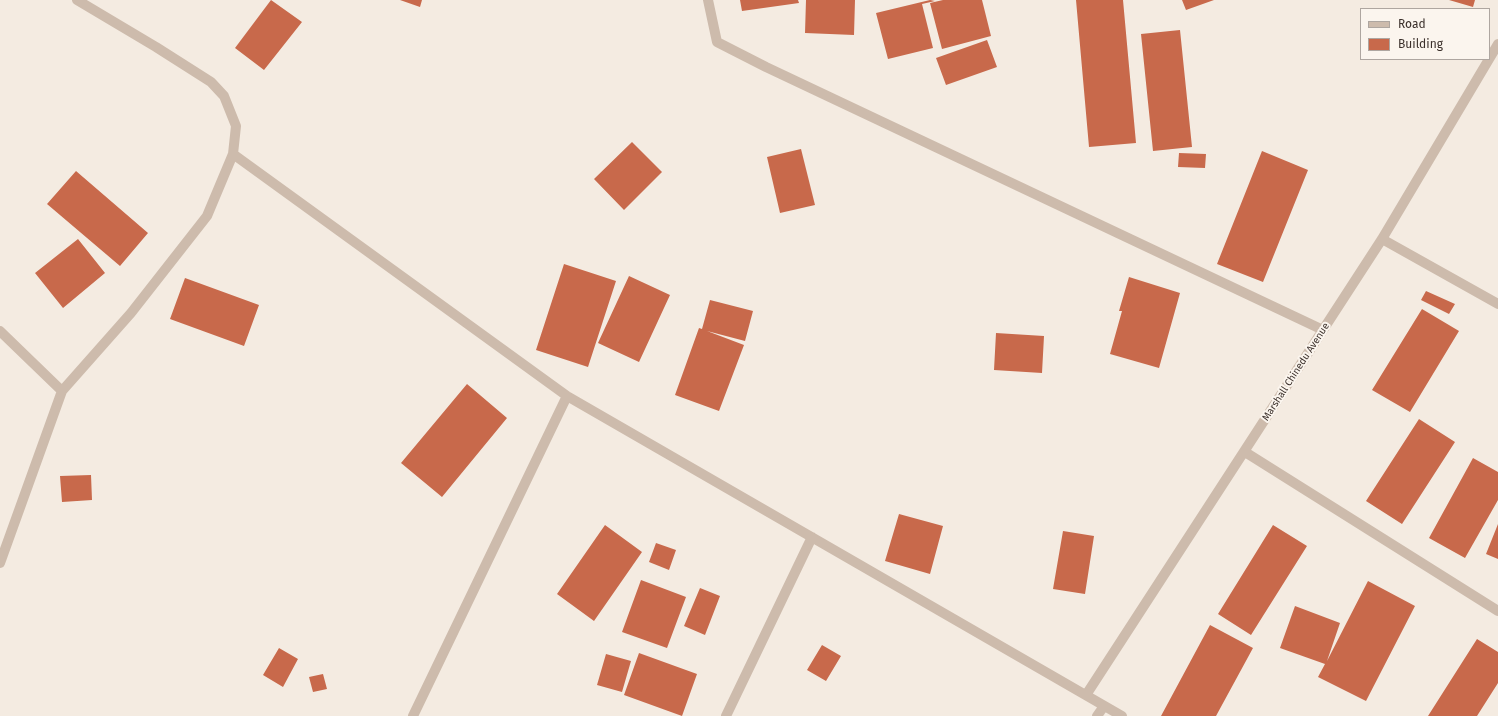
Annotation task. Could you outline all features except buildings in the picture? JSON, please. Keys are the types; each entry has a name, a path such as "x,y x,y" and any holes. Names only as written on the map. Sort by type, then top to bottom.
{"street":[{"path":"0,563 62,391 131,313 207,216 233,154 236,126 224,96 211,82 156,46 77,0"},
{"path":"708,0 717,42 773,70 1323,330"},
{"name":"Marshall Chinedu Avenue","path":"1490,57 1498,44"},
{"name":"Marshall Chinedu Avenue","path":"1086,695 1382,239 1488,60"},
{"path":"233,154 567,396 1122,716"},
{"path":"1382,239 1498,304"},
{"path":"0,331 62,391"},
{"path":"414,716 567,396"},
{"path":"1245,452 1498,611"},
{"path":"726,716 812,537"},
{"path":"1097,716 1104,706"}]}
